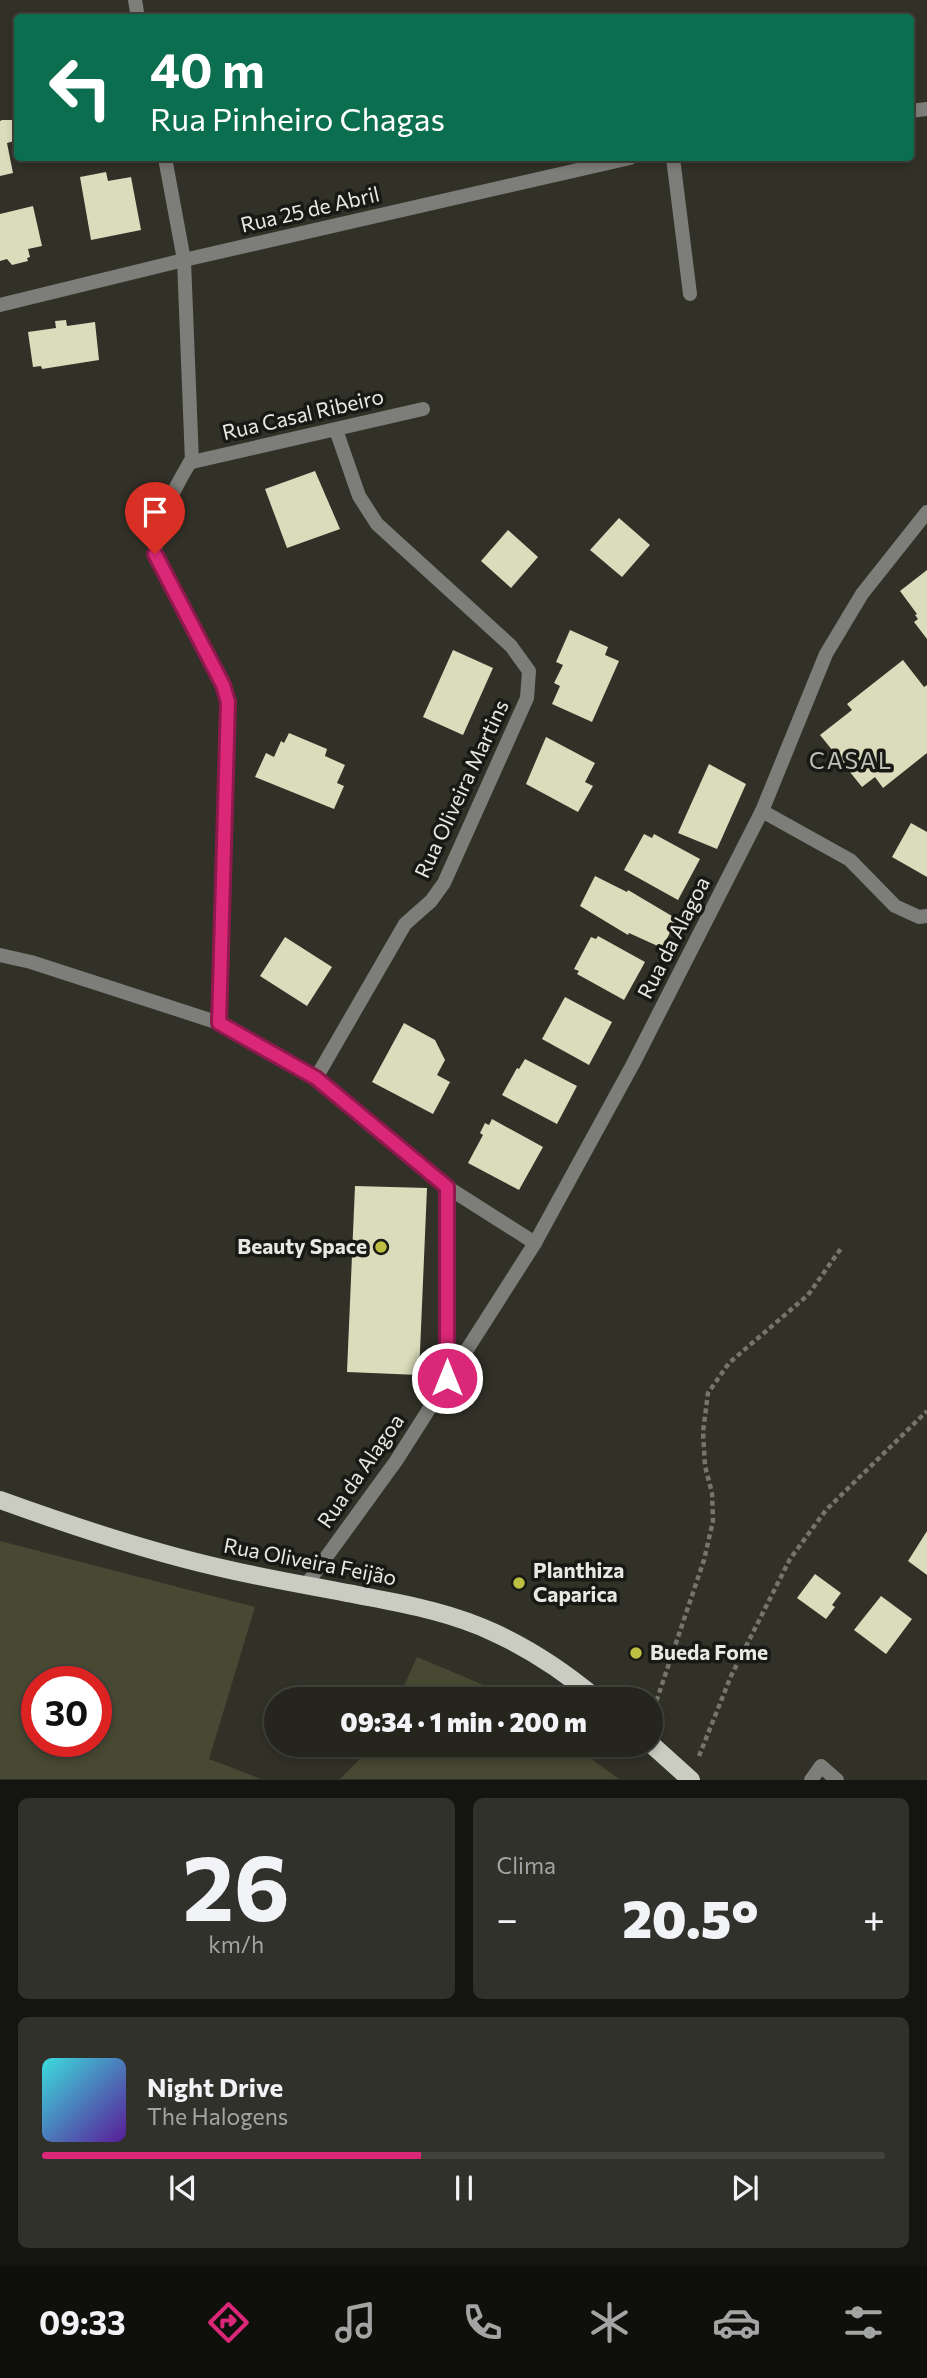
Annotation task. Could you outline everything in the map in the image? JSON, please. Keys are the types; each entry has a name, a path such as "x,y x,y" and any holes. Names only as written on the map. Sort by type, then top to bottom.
{"main road":[{"name":"Rua Oliveira Feijão","path":"0,1500 152,1552 421,1607 475,1624 543,1658 581,1687"},
{"path":"663,1754 691,1779"}],"street":[{"path":"166,161 184,260 192,462 190,461 164,508 156,534 155,554 223,685 228,702 219,1023"},
{"name":"Rua 25 de Abril","path":"0,305 617,161"},
{"path":"673,161 690,294"},
{"name":"Rua Casal Ribeiro","path":"192,462 424,410"},
{"name":"Rua Oliveira Martins","path":"316,1078 405,924 431,901 444,883 527,698 529,671 511,646 377,524 359,496 336,429"},
{"name":"Rua da Alagoa","path":"306,1585 396,1461 535,1242 634,1064 762,811 827,654 862,594 927,512"},
{"path":"762,811 850,860 895,906 919,917 927,916"},
{"path":"0,955 31,962 219,1023 316,1078 447,1187 535,1242"},
{"path":"447,1187 447,1378"},
{"path":"811,1780 821,1766 837,1780"}],"path":[{"path":"661,1687 704,1560 713,1521 712,1493 705,1466 703,1432 708,1392 729,1363 808,1295 842,1247"},
{"path":"691,1779 731,1676 790,1559 825,1510 927,1411"}],"green space":[{"path":"0,1541 255,1607 209,1759 261,1779 0,1779"},
{"path":"417,1657 488,1687 403,1687"},
{"path":"362,1757 589,1757 619,1779 340,1779"}],"building":[{"path":"14,120 14,141 7,143 13,173 0,176 0,121"},
{"path":"106,172 108,181 131,177 141,230 91,240 80,177"},
{"path":"33,206 42,246 28,249 28,261 12,265 7,259 0,261 0,214"},
{"path":"66,320 67,326 95,322 99,360 42,369 41,366 33,367 28,332 56,328 55,321"},
{"path":"315,471 340,529 287,548 265,489"},
{"path":"619,518 650,545 622,577 590,550"},
{"path":"508,530 538,557 511,588 481,561"},
{"path":"927,570 927,639 914,622 918,619 915,615 917,614 900,591"},
{"path":"570,630 608,647 605,655 619,661 592,722 552,704 560,686 554,683 563,665 556,662"},
{"path":"453,650 493,668 463,735 423,717"},
{"path":"903,660 924,687 927,685 927,753 883,788 875,777 862,787 820,735 852,710 847,704"},
{"path":"289,733 327,749 325,756 345,765 337,783 344,786 334,809 255,777 266,753 274,757 281,741 284,743"},
{"path":"546,737 595,763 585,782 593,786 578,812 526,784"},
{"path":"709,764 746,784 717,849 678,833"},
{"path":"911,823 927,832 927,877 892,857"},
{"path":"644,834 652,838 654,834 700,859 678,900 624,870"},
{"path":"595,876 627,892 628,890 677,919 662,948 629,933 628,935 580,906"},
{"path":"598,936 645,962 624,1000 577,974 579,971 574,969 591,937 596,939"},
{"path":"285,937 332,967 307,1006 260,976"},
{"path":"565,997 612,1022 589,1065 542,1039"},
{"path":"404,1023 435,1040 445,1060 437,1075 450,1082 433,1114 372,1082"},
{"path":"525,1059 577,1086 557,1124 502,1095"},
{"path":"492,1119 543,1147 519,1190 468,1163 483,1135 480,1133 485,1123 489,1125"},
{"path":"355,1186 427,1188 419,1375 347,1372"},
{"path":"927,1531 927,1575 908,1561"},
{"path":"815,1574 841,1593 826,1619 797,1598"},
{"path":"881,1596 912,1619 886,1654 854,1630"}],"place":[{"name":"Beauty Space","path":"381,1247"},
{"name":"Planthiza Caparica","path":"519,1583"},
{"name":"Bueda Fome","path":"636,1653"}],"district":[{"name":"CASAL","path":"851,761"}],"route":[{"path":"155,554 223,685 228,702 219,1023 316,1078 447,1187 447,1378"}]}
